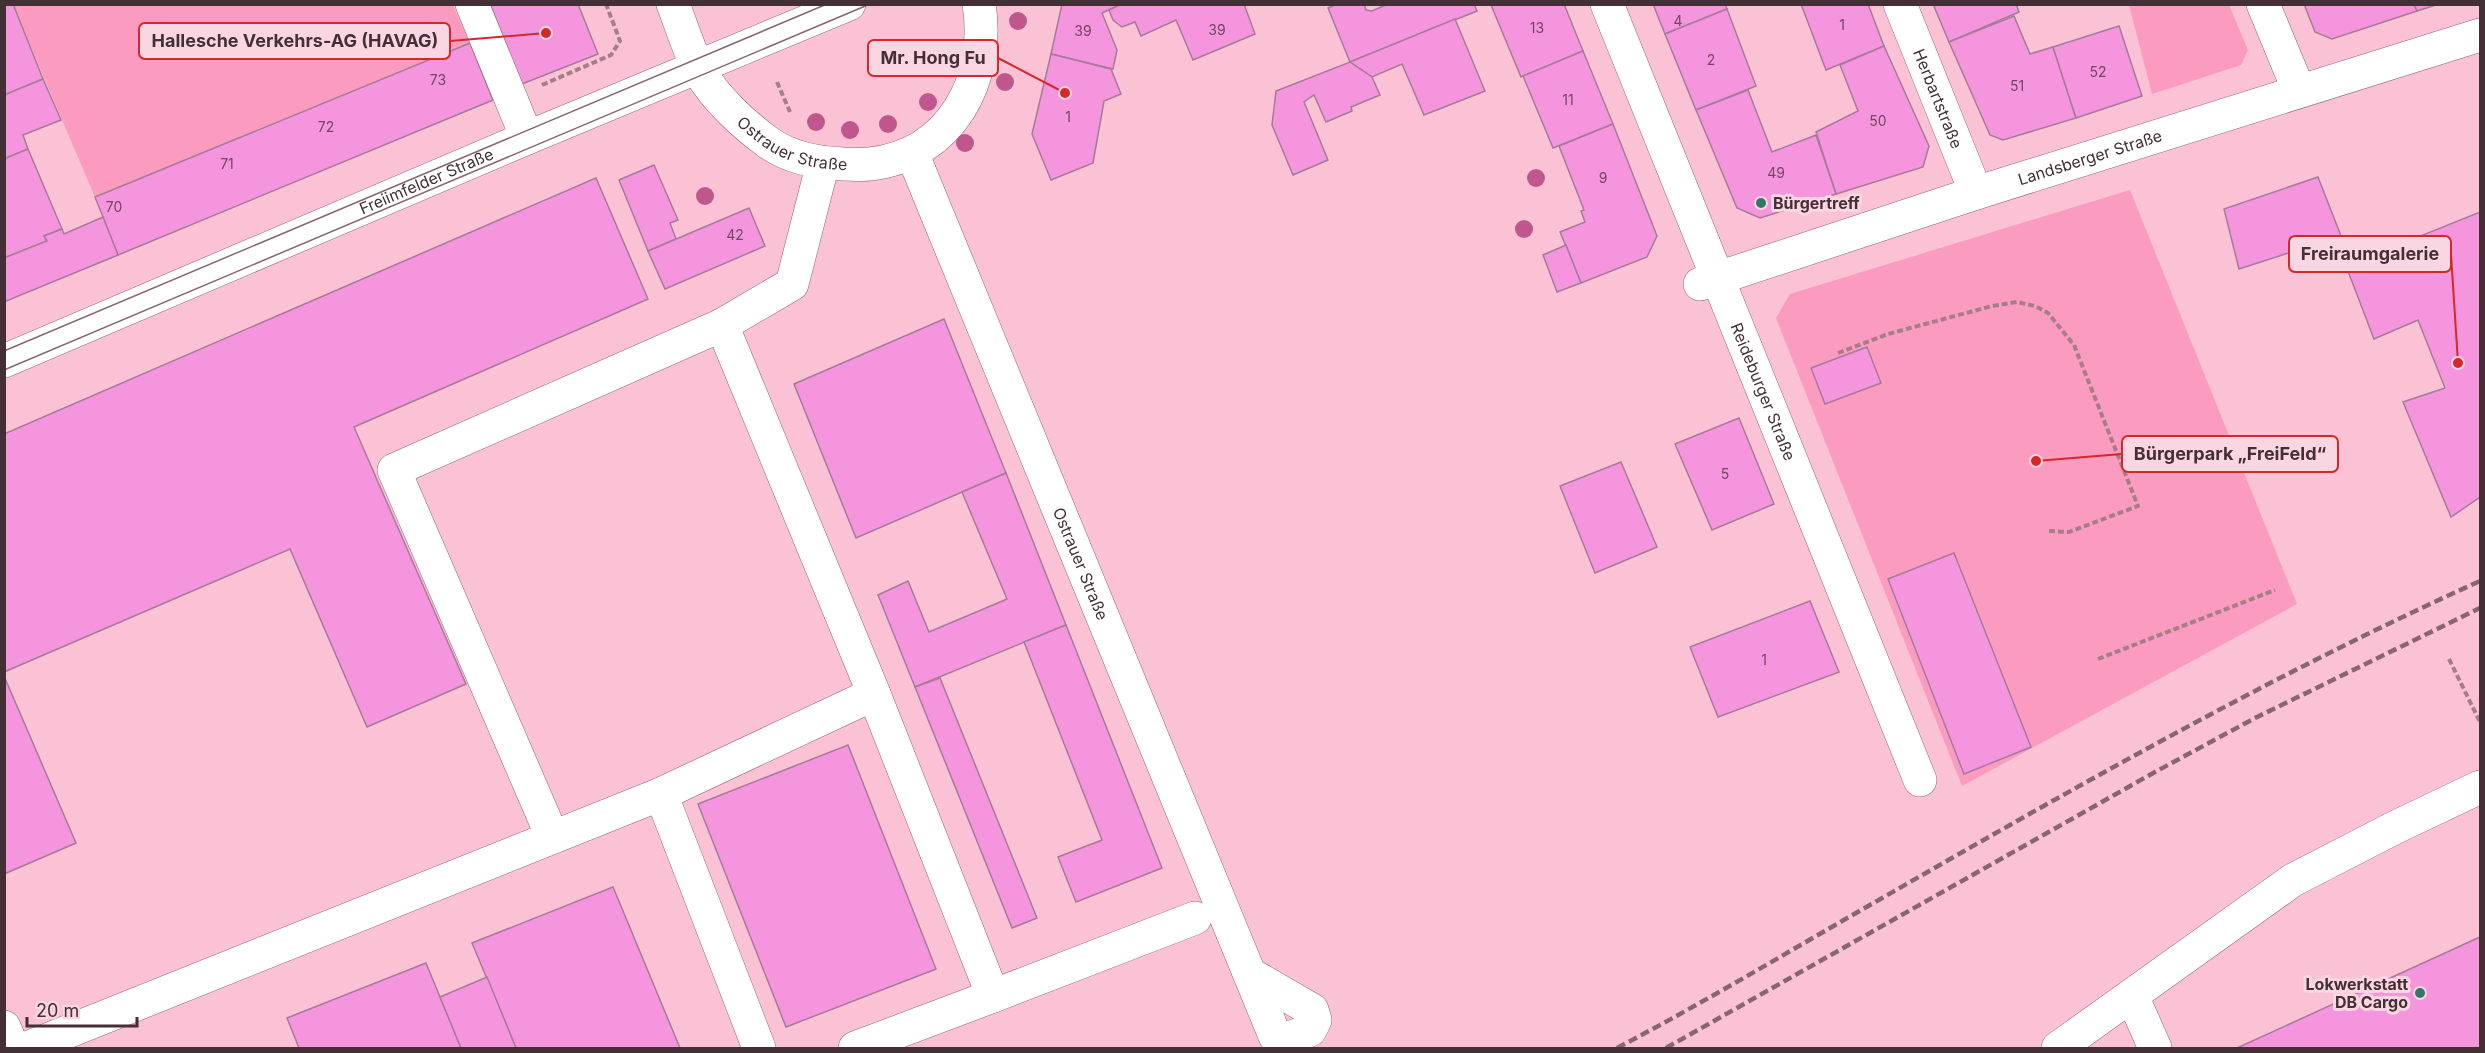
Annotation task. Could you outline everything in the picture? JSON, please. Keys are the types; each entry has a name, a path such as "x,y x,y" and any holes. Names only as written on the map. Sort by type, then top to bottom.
{"street":[{"path":"472,4 527,138"},
{"name":"Ostrauer Straße","path":"673,4 698,68 728,107 771,144 794,155 823,163 870,164 912,153 942,132 963,106 974,81 980,52 982,23 979,4"},
{"name":"Reideburger Straße","path":"1607,4 1709,281 1920,780"},
{"name":"Herbartstraße","path":"1900,4 1976,193"},
{"path":"2264,4 2300,91"},
{"name":"Freiimfelder Straße","path":"4,361 840,6"},
{"name":"Landsberger Straße","path":"1709,281 1976,193 2481,35"},
{"name":"Ostrauer Straße","path":"912,153 1250,974"},
{"path":"552,836 394,470 722,325 792,284 823,163"},
{"path":"722,325 874,694 993,996"},
{"path":"27,1048 552,836 662,794 874,694"},
{"path":"2058,1048 2293,880 2396,826 2481,787"},
{"path":"662,794 759,1048"},
{"path":"855,1048 1195,918"},
{"path":"2132,996 2155,1048"},
{"path":"4,1027 13,1048"}],"path":[{"path":"511,98 612,55 620,41 606,4"},
{"path":"777,82 793,118"},
{"path":"1838,353 1888,334 1992,306 2017,302 2035,306 2048,313 2074,345 2138,506 2068,532 2049,531"},
{"path":"2098,659 2275,590"},
{"path":"2449,659 2481,722"}],"shaded area":[{"path":"13,5 453,5 470,43 95,197"},
{"path":"2129,5 2229,5 2248,50 2241,65 2152,94"},
{"path":"2130,190 2297,604 1962,786 1776,318 1790,294"}],"building":[{"path":"4,4 13,4 43,79 4,95"},
{"path":"490,4 578,4 598,54 522,84"},
{"path":"1062,4 1122,4 1102,13 1117,50 1113,69 1051,54"},
{"path":"1122,4 1244,4 1255,34 1193,60 1176,20 1141,36 1135,22 1122,27 1113,20 1109,10"},
{"path":"1337,4 1364,4 1366,10 1372,11 1388,4 1474,4 1477,11 1350,62 1328,8"},
{"path":"1564,4 1583,51 1521,77 1491,5"},
{"path":"1653,4 1725,4 1727,9 1665,34"},
{"path":"1801,4 1868,4 1884,46 1826,70"},
{"path":"1933,4 2016,4 2019,12 1949,42"},
{"path":"2304,4 2414,4 2417,11 2332,39 2315,32"},
{"path":"2414,4 2439,4 2417,11"},
{"path":"1727,9 1756,86 1696,110 1665,34"},
{"path":"2014,16 2030,54 2053,47 2076,118 2003,140 1990,135 1949,42"},
{"path":"1455,19 1485,91 1424,115 1402,64 1372,77 1350,62"},
{"path":"2119,26 2142,96 2076,118 2053,47"},
{"path":"470,43 493,100 118,255 95,197"},
{"path":"1884,46 1929,146 1923,167 1836,194 1816,132 1858,111 1840,65"},
{"path":"1583,51 1613,124 1553,148 1523,76"},
{"path":"1051,54 1111,69 1121,94 1104,101 1093,163 1051,180 1032,134"},
{"path":"1350,62 1372,77 1380,95 1351,107 1352,111 1326,122 1314,95 1304,102 1328,160 1293,175 1272,125 1276,91"},
{"path":"43,79 61,120 23,135 28,149 4,159 4,95"},
{"path":"1748,90 1772,152 1816,135 1836,194 1760,218 1737,208 1696,110"},
{"path":"1613,124 1657,236 1647,257 1581,283 1560,232 1585,222 1581,211 1584,210 1559,146"},
{"path":"28,149 62,229 44,236 47,241 4,258 4,159"},
{"path":"654,165 678,220 670,223 676,239 648,251 619,180"},
{"path":"2318,177 2341,236 2239,269 2224,209"},
{"path":"596,178 648,299 354,427 466,684 367,727 290,549 4,672 4,434"},
{"path":"749,208 765,246 665,289 648,251"},
{"path":"2480,212 2480,497 2451,517 2403,402 2445,388 2418,320 2374,339 2346,266"},
{"path":"103,217 118,255 4,302 4,258 47,241 44,236 62,229 64,234"},
{"path":"1566,245 1581,283 1557,292 1543,255"},
{"path":"944,319 1006,473 856,538 794,384"},
{"path":"1867,347 1881,383 1825,404 1811,368"},
{"path":"1739,418 1774,504 1712,530 1675,444"},
{"path":"1621,462 1657,547 1595,573 1560,486"},
{"path":"1006,473 1066,625 915,687 878,595 908,581 929,632 1007,599 962,492"},
{"path":"1954,553 2031,747 1964,774 1888,579"},
{"path":"1810,601 1839,672 1718,717 1690,647"},
{"path":"1066,625 1162,868 1076,902 1058,857 1102,840 1024,642"},
{"path":"4,676 76,843 4,874"},
{"path":"940,678 1037,918 1012,928 915,687"},
{"path":"848,745 936,969 786,1027 698,804"},
{"path":"613,887 680,1048 516,1048 472,943"},
{"name":"Lokwerkstatt DB Cargo","path":"2480,937 2480,1048 2237,1048"},
{"path":"426,963 461,1048 299,1048 287,1018"},
{"path":"487,977 516,1048 461,1048 440,997"}],"tram line":[{"path":"4,351 827,4"},
{"path":"4,370 870,4"}],"railway":[{"path":"1617,1048 2171,736 2324,656 2480,581"},
{"path":"1666,1048 2155,772 2255,718 2480,608"}],"place":[{"name":"Hallesche Verkehrs-AG (HAVAG)","path":"546,33"},
{"name":"Mr. Hong Fu","path":"1065,93"},
{"name":"Bürgertreff","path":"1761,203"},
{"name":"Freiraumgalerie","path":"2458,363"},
{"name":"Bürgerpark „FreiFeld“","path":"2036,461"},
{"name":"Lokwerkstatt DB Cargo","path":"2420,993"}]}
